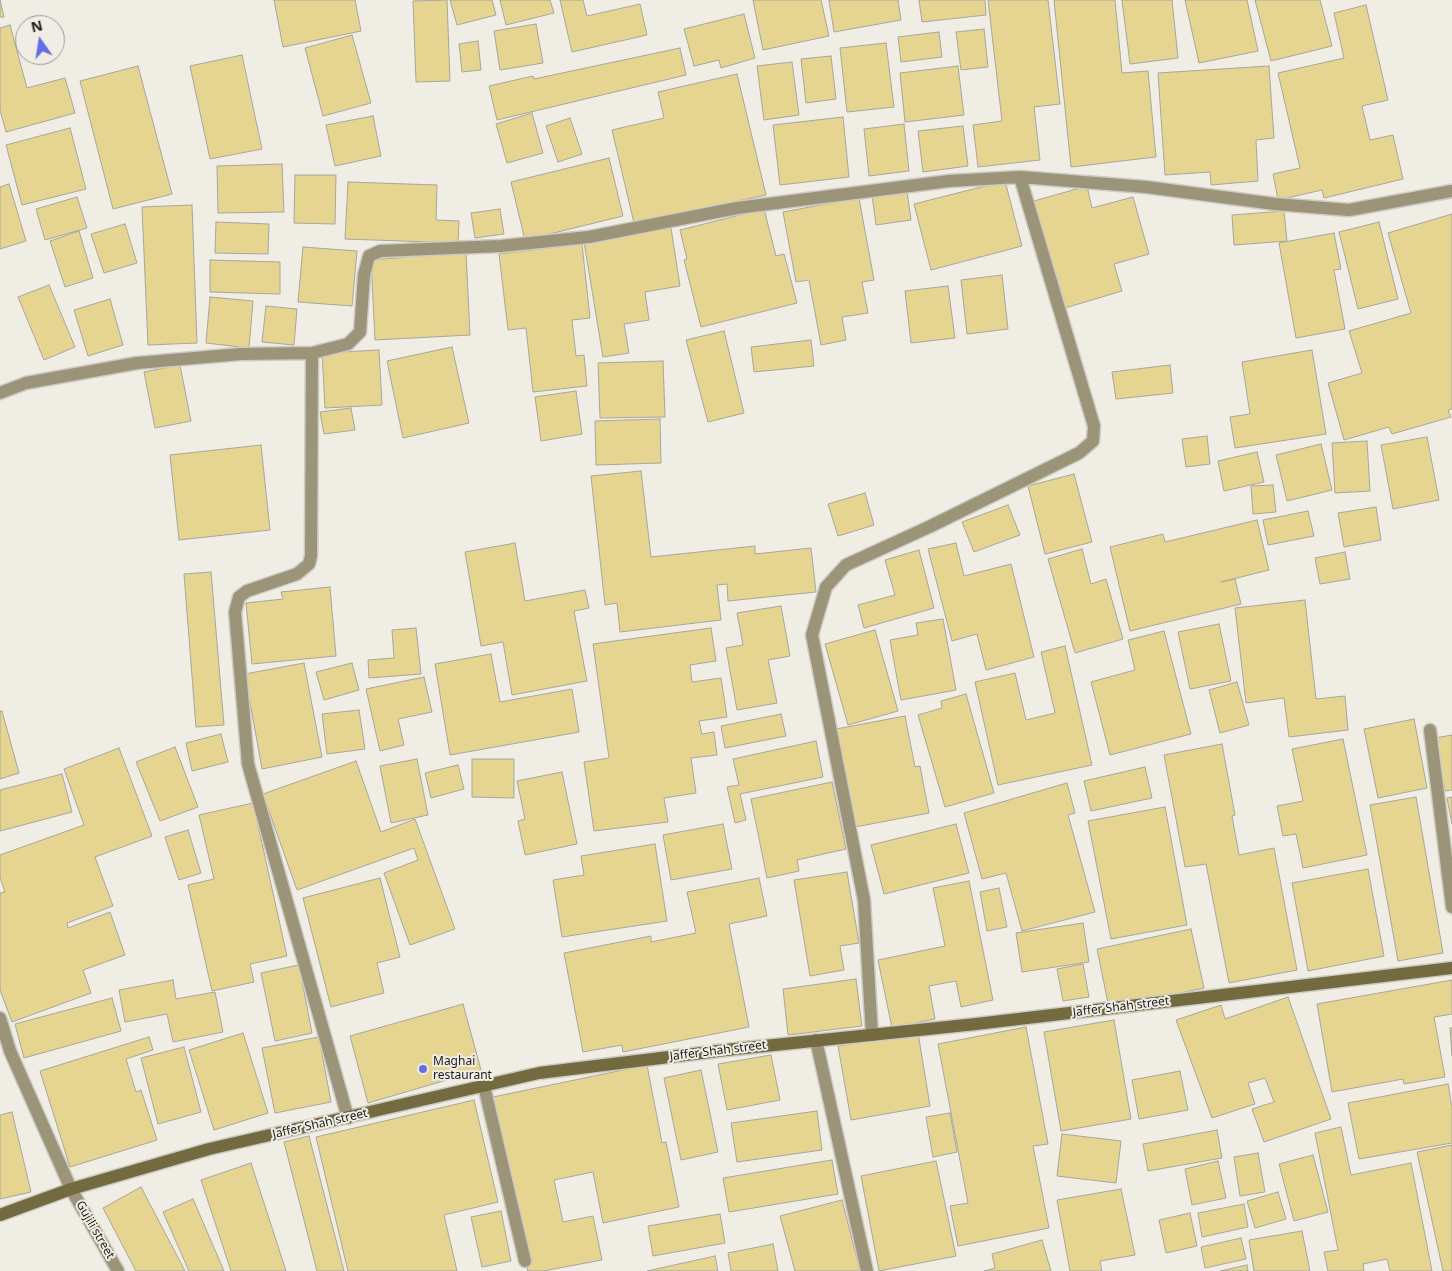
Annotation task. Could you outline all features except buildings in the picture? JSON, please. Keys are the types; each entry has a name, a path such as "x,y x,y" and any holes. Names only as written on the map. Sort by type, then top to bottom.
{"street":[{"path":"0,393 26,383 137,363 241,354 312,353 348,344 360,332 364,275 369,256 380,251 501,246 589,237 737,208 949,181 1020,177 1146,187 1275,204 1349,210 1452,191"},
{"path":"872,1035 864,900 812,635 826,587 846,565 931,526 1079,453 1093,441 1094,426 1020,177"},
{"path":"312,353 311,556 309,564 297,574 247,591 240,597 235,612 248,764 348,1118"},
{"path":"1430,730 1452,907"},
{"name":"Jaffer Shah street","path":"0,1215 71,1190 209,1149 539,1073 1452,968"},
{"name":"Gujili street","path":"0,1018 13,1059 71,1190 118,1271"},
{"path":"816,1040 867,1271"},
{"path":"484,1086 525,1261"}],"place":[{"name":"Maghai restaurant","path":"423,1069"}]}
